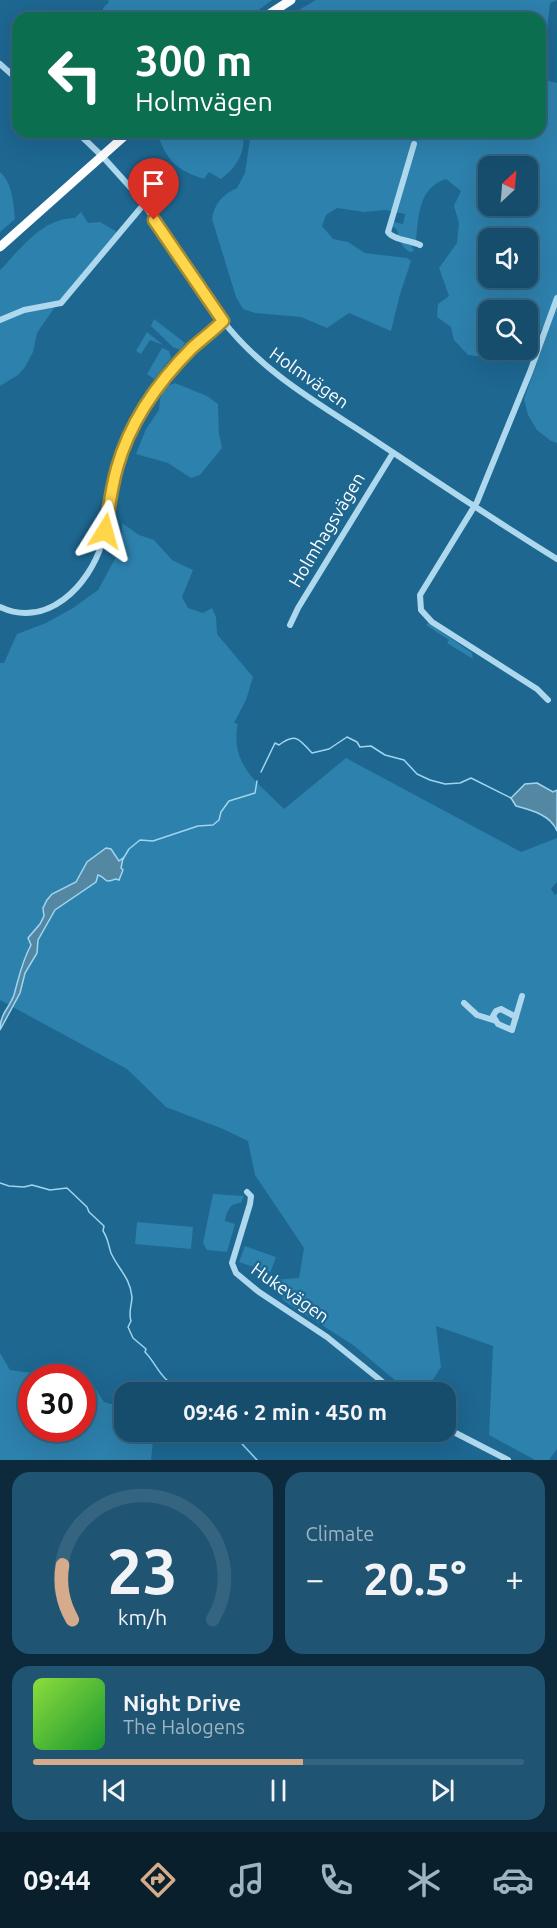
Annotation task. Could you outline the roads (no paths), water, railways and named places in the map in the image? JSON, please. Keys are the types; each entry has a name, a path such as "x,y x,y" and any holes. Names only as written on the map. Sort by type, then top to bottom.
{"highway":[{"path":"272,12 291,0"},
{"path":"0,247 123,138"}],"street":[{"path":"0,64 12,75"},
{"name":"Holmvägen","path":"82,138 103,157 144,204 223,321 237,339 265,366 298,391 557,560"},
{"path":"414,144 388,232 390,237 420,245"},
{"path":"0,320 24,310 61,303 144,204"},
{"path":"548,700 537,688 438,627 421,610 420,600 424,587 477,502 530,372 557,298"},
{"path":"0,607 19,613 41,611 64,600 82,582 102,545 118,465 141,412 153,392 172,369 223,321"},
{"name":"Holmhagsvägen","path":"290,625 298,608 393,453"},
{"path":"516,1017 501,1009 493,1016 498,1024 510,1031 515,1026 522,996"},
{"path":"464,1003 477,1015 496,1021"},
{"name":"Hukevägen","path":"247,1192 251,1196 250,1204 232,1263 236,1273 259,1292 327,1337 383,1382"},
{"path":"456,1433 507,1460"}],"waterway":[{"path":"261,772 275,743 279,745 290,739 298,739 312,753 329,749 347,737 357,742 360,747 371,746 385,755 404,760 417,774 430,780 445,784 460,783 471,778 511,798"},
{"path":"123,859 129,849 140,840 153,841 198,826 213,825 219,820 221,812 229,801 255,793 257,781"},
{"path":"0,1183 24,1187 32,1185 50,1190 67,1188 104,1226 103,1231 111,1253 131,1290 131,1321 128,1327 133,1338 146,1349 145,1352 165,1378 174,1382"},
{"path":"240,1442 257,1460"}]}
